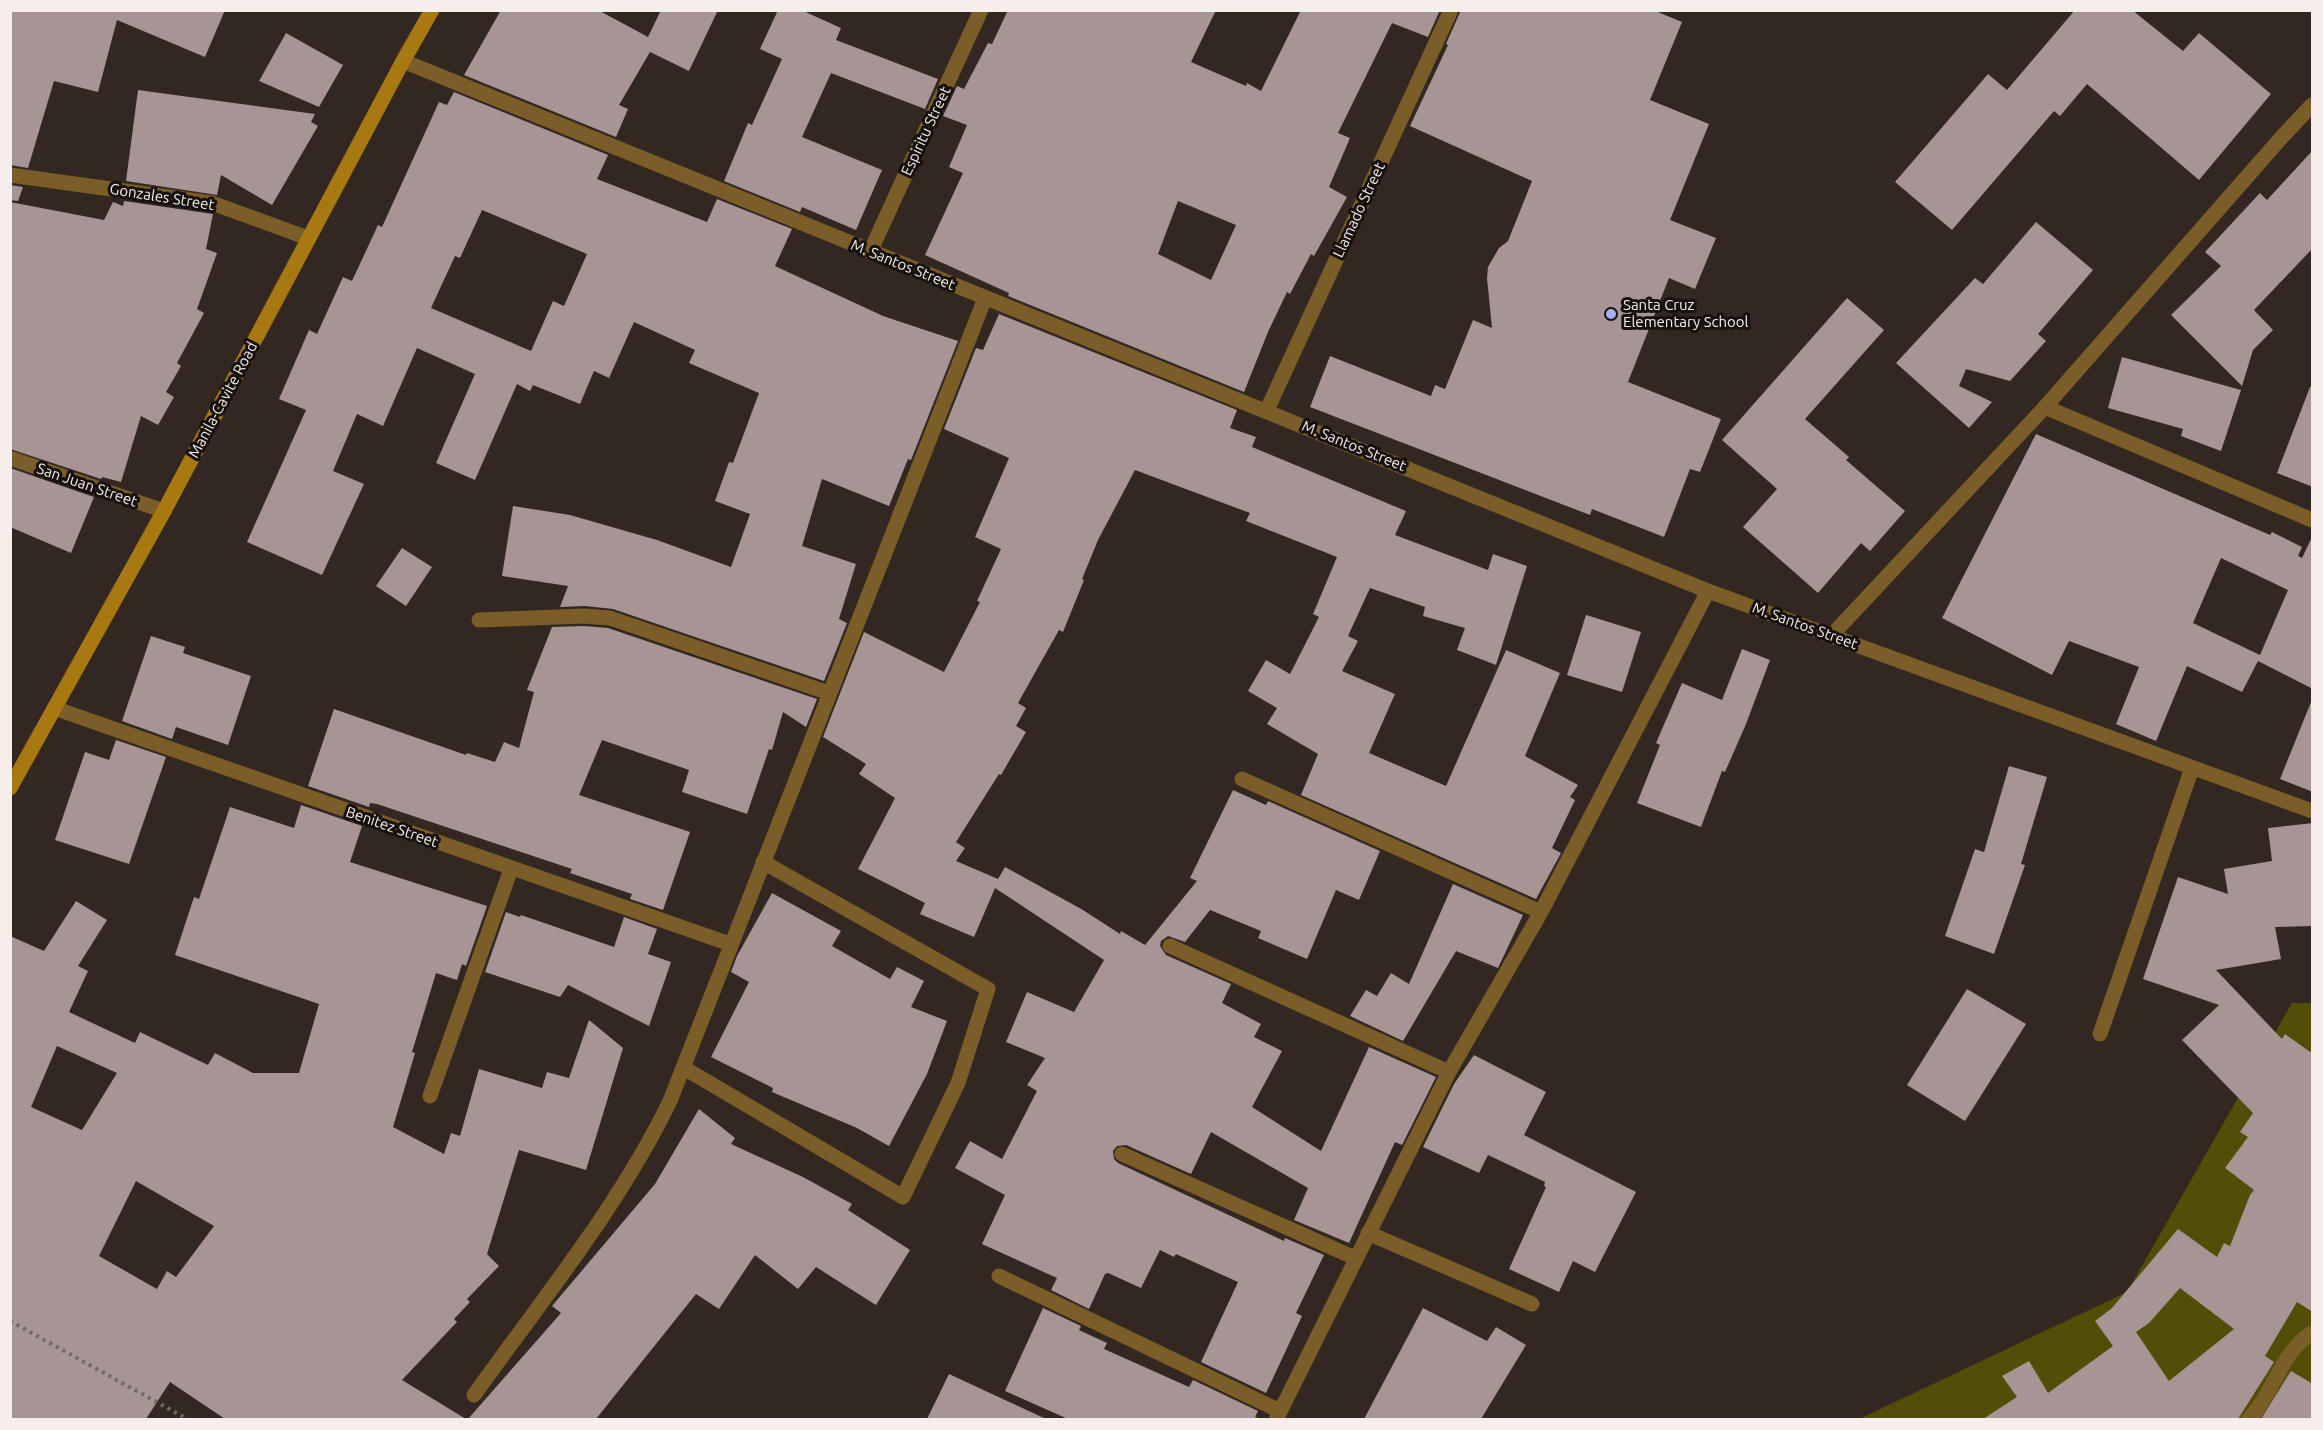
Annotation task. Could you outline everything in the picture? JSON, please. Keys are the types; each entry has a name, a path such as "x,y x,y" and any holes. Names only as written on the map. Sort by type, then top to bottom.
{"main road":[{"name":"Manila-Cavite Road","path":"10,788 164,511 432,10"}],"street":[{"name":"Espiritu Street","path":"870,252 981,10"},
{"name":"Llamado Street","path":"1268,410 1451,10"},
{"name":"M. Santos Street","path":"403,61 870,252 1268,410 1708,591 2313,812"},
{"path":"1831,636 2045,406 2281,138 2313,105"},
{"name":"Gonzales Street","path":"10,176 212,203 308,238"},
{"path":"474,1395 621,1190 655,1132 684,1068 730,944 985,298"},
{"path":"2045,406 2313,520"},
{"name":"San Juan Street","path":"10,458 164,511"},
{"path":"999,1276 1278,1415 1449,1072 1541,912 1708,591"},
{"path":"479,620 585,616 610,618 829,693"},
{"name":"Benitez Street","path":"54,708 730,944"},
{"path":"2100,1034 2192,768"},
{"path":"1242,779 1541,912"},
{"path":"684,1068 903,1197 958,1083 988,989 763,862"},
{"path":"430,1096 511,868"},
{"path":"1170,945 1449,1072"},
{"path":"1122,1154 1355,1258"},
{"path":"1368,1233 1532,1304"},
{"path":"2248,1419 2267,1394 2294,1348 2313,1332"}],"path":[{"path":"10,1321 189,1419"}],"shaded area":[{"path":"2292,1003 2312,1003 2312,1419 1857,1420 2127,1292"}],"building":[{"path":"10,10 225,10 205,57 117,20 98,92 54,81 28,168 10,165"},
{"path":"501,10 598,10 648,37 661,10 718,10 689,71 650,52 619,105 628,109 616,137 464,75"},
{"path":"778,10 801,10 841,28 836,40 938,79 925,109 831,73 802,137 882,170 856,230 802,207 800,212 724,181 748,123 752,125 782,59 760,49"},
{"path":"1008,10 1216,10 1191,62 1246,86 1247,83 1261,91 1301,10 1440,10 1428,37 1392,23 1338,133 1350,138 1329,187 1347,197 1314,256 1311,254 1290,294 1287,292 1244,392 1008,296 1009,293 925,255 963,173 949,167 967,125 943,116 957,86 964,89 988,43 992,44","holes":["1178,201 1236,225 1211,280 1158,254"]},
{"path":"1461,10 1653,10 1682,22 1650,100 1709,124 1670,220 1716,238 1695,289 1669,278 1628,382 1721,419 1700,472 1690,469 1664,537 1592,509 1590,515 1310,407 1330,356 1431,396 1435,385 1445,389 1473,320 1492,328 1488,267 1499,248 1508,241 1532,181 1410,126 1448,45 1446,44"},
{"path":"2075,10 2132,10 2183,51 2199,33 2271,94 2199,180 2087,84 2060,116 2054,111 1952,230 1895,182 1988,74 2007,90"},
{"path":"286,33 343,65 319,107 259,81"},
{"path":"138,90 315,114 311,122 318,126 272,205 221,175 217,195 126,181"},
{"path":"454,92 608,155 597,179 707,222 717,199 792,229 775,266 883,316 958,341 911,460 908,459 889,506 822,479 802,546 856,564 839,619 847,623 824,681 613,609 585,606 560,607 568,586 502,576 513,506 570,515 657,540 731,567 750,514 715,501 729,462 733,463 759,393 689,363 695,350 634,322 609,378 594,371 580,404 533,385 530,391 517,384 475,480 436,463 475,374 417,348 383,426 357,414 333,471 364,484 322,575 247,542 306,410 279,399 309,330 317,334 343,277 352,281 378,225 382,227 439,102 447,105","holes":["482,210 587,254 564,306 553,301 531,351 431,308 455,256 460,258"]},
{"path":"2313,150 2313,248 2254,310 2273,330 2253,350 2242,386 2171,315 2221,266 2205,252 2260,193 2267,200"},
{"path":"10,185 23,187 18,201 10,200"},
{"path":"124,201 213,214 206,249 217,253 197,309 204,313 177,363 181,366 166,392 174,397 158,425 141,416 121,482 102,477 101,479 10,449 10,202 104,220 113,202 123,206"},
{"path":"2036,222 2093,270 2038,334 2046,341 2010,381 1966,369 1959,386 1992,402 1969,428 1896,363 1975,278 1983,284"},
{"path":"1847,298 1884,330 1805,419 1849,457 1846,460 1905,511 1870,551 1861,543 1818,593 1743,527 1777,489 1722,440"},
{"path":"999,314 1237,410 1230,428 1256,437 1252,447 1406,511 1395,535 1488,570 1493,554 1527,566 1496,665 1457,650 1465,628 1423,616 1425,607 1370,588 1348,636 1358,641 1342,671 1395,694 1369,753 1446,786 1506,650 1560,673 1525,756 1578,785 1570,797 1575,800 1552,848 1561,853 1536,899 1301,795 1318,754 1267,724 1277,708 1248,691 1266,660 1290,674 1319,617 1313,614 1337,557 1246,521 1250,513 1135,470 1098,540 1063,632 1059,630 1018,703 1026,708 1016,726 1026,732 1001,775 999,774 956,842 965,848 956,861 998,879 1005,867 1083,910 1120,934 1121,931 1145,945 1197,881 1190,878 1233,790 1266,805 1268,801 1380,851 1359,900 1336,890 1307,959 1258,938 1261,931 1210,910 1185,942 1168,936 1161,941 1160,946 1166,955 1231,984 1222,1003 1261,1024 1254,1037 1282,1051 1252,1107 1321,1151 1369,1047 1436,1077 1402,1145 1395,1142 1349,1243 1294,1220 1308,1188 1211,1132 1191,1174 1126,1145 1117,1146 1113,1151 1114,1159 1118,1163 1284,1241 1285,1238 1324,1255 1296,1313 1302,1316 1266,1393 1201,1362 1238,1282 1176,1254 1174,1257 1160,1250 1141,1288 1108,1273 1105,1274 1089,1309 1051,1290 1057,1278 982,1244 1005,1195 955,1168 970,1141 1002,1159 1037,1091 1027,1085 1045,1058 1006,1042 1027,992 1074,1012 1104,960 995,888 974,937 920,914 925,903 858,869 895,798 859,774 866,764 823,737 864,632 944,672 980,602 977,601 1001,549 975,537 1009,458 944,429 976,348 983,350"},
{"path":"2122,357 2241,390 2221,451 2181,436 2183,429 2108,408"},
{"path":"2310,387 2313,387 2313,487 2277,473"},
{"path":"2036,434 2270,535 2272,532 2302,547 2298,556 2302,558 2313,535 2313,689 2258,661 2242,692 2187,666 2156,741 2116,724 2139,667 2069,641 2052,675 1942,618","holes":["2221,558 2288,590 2260,655 2193,623"]},
{"path":"10,468 94,497 71,553 10,527"},
{"path":"402,548 432,567 406,606 376,586"},
{"path":"1586,615 1641,632 1622,692 1567,675"},
{"path":"552,627 608,628 817,699 806,727 783,712 772,750 769,749 747,814 682,792 689,770 602,740 579,795 690,832 663,910 630,899 632,894 570,873 572,869 377,804 370,803 369,807 308,786 334,709 466,755 467,753 495,762 504,742 519,748 534,692 527,690"},
{"path":"151,636 185,647 183,653 251,676 228,745 176,727 172,739 122,721"},
{"path":"1742,649 1770,660 1746,724 1725,772 1722,771 1701,827 1637,803 1660,745 1656,743 1682,683 1722,700"},
{"path":"2311,702 2313,702 2313,792 2280,779"},
{"path":"116,740 166,757 129,864 55,840 85,752 109,760"},
{"path":"2009,766 2047,777 2021,864 2025,865 1994,954 1945,936 1975,849 1984,852"},
{"path":"301,805 362,826 350,862 487,906 466,966 462,964 457,980 436,973 412,1052 415,1053 393,1127 444,1154 451,1133 460,1136 479,1069 542,1088 547,1072 569,1078 589,1020 623,1048 586,1170 519,1150 487,1254 499,1266 467,1299 470,1302 454,1319 457,1322 402,1380 466,1419 225,1419 170,1382 146,1419 10,1419 10,936 44,951 76,901 107,920 78,966 88,971 69,1012 135,1043 140,1032 208,1065 215,1053 253,1073 299,1073 319,1004 175,955 194,897 199,899 230,807 294,828","holes":["57,1046 117,1073 82,1130 31,1107","136,1181 214,1226 176,1277 167,1271 157,1289 99,1256"]},
{"path":"2313,823 2313,926 2275,927 2281,959 2216,970 2282,1039 2285,1034 2313,1054 2313,1312 2297,1302 2265,1356 2274,1362 2238,1419 1983,1419 2017,1397 2002,1376 2029,1361 2048,1393 2113,1346 2095,1321 2112,1308 2178,1229 2217,1257 2224,1243 2230,1246 2254,1190 2225,1168 2248,1137 2240,1132 2253,1113 2182,1040 2219,1005 2143,979 2178,877 2228,894 2224,869 2272,861 2268,828","holes":["2180,1288 2234,1329 2169,1381 2136,1332 2149,1323"]},
{"path":"1453,884 1523,915 1498,968 1456,951 1403,1041 1350,1016 1366,990 1377,996 1391,973 1409,984"},
{"path":"772,893 841,931 832,946 890,979 897,967 924,981 911,1007 947,1021 927,1074 889,1146 857,1128 772,1092 773,1088 711,1057 749,982 731,972 737,956"},
{"path":"506,912 614,947 624,917 657,929 648,954 671,962 649,1026 568,985 560,997 485,972"},
{"path":"1967,989 2026,1024 1965,1121 1907,1085"},
{"path":"1474,1055 1546,1092 1524,1135 1636,1192 1595,1272 1573,1261 1559,1292 1509,1269 1546,1187 1545,1182 1488,1155 1479,1173 1423,1147 1454,1084"},
{"path":"699,1109 735,1138 731,1144 803,1177 852,1204 848,1210 910,1250 876,1305 816,1267 798,1289 755,1255 719,1309 696,1294 596,1419 468,1419 561,1313 552,1306 655,1184"},
{"path":"1043,1308 1081,1326 1079,1330 1107,1343 1104,1349 1189,1387 1193,1380 1258,1411 1255,1417 1261,1419 1068,1419 1005,1391"},
{"path":"1423,1308 1487,1341 1496,1327 1526,1345 1481,1419 1364,1419"},
{"path":"2291,1371 2313,1384 2313,1419 2261,1419"},
{"path":"949,1374 1046,1419 927,1419"}],"place":[{"name":"Santa Cruz Elementary School","path":"1611,314"}]}
